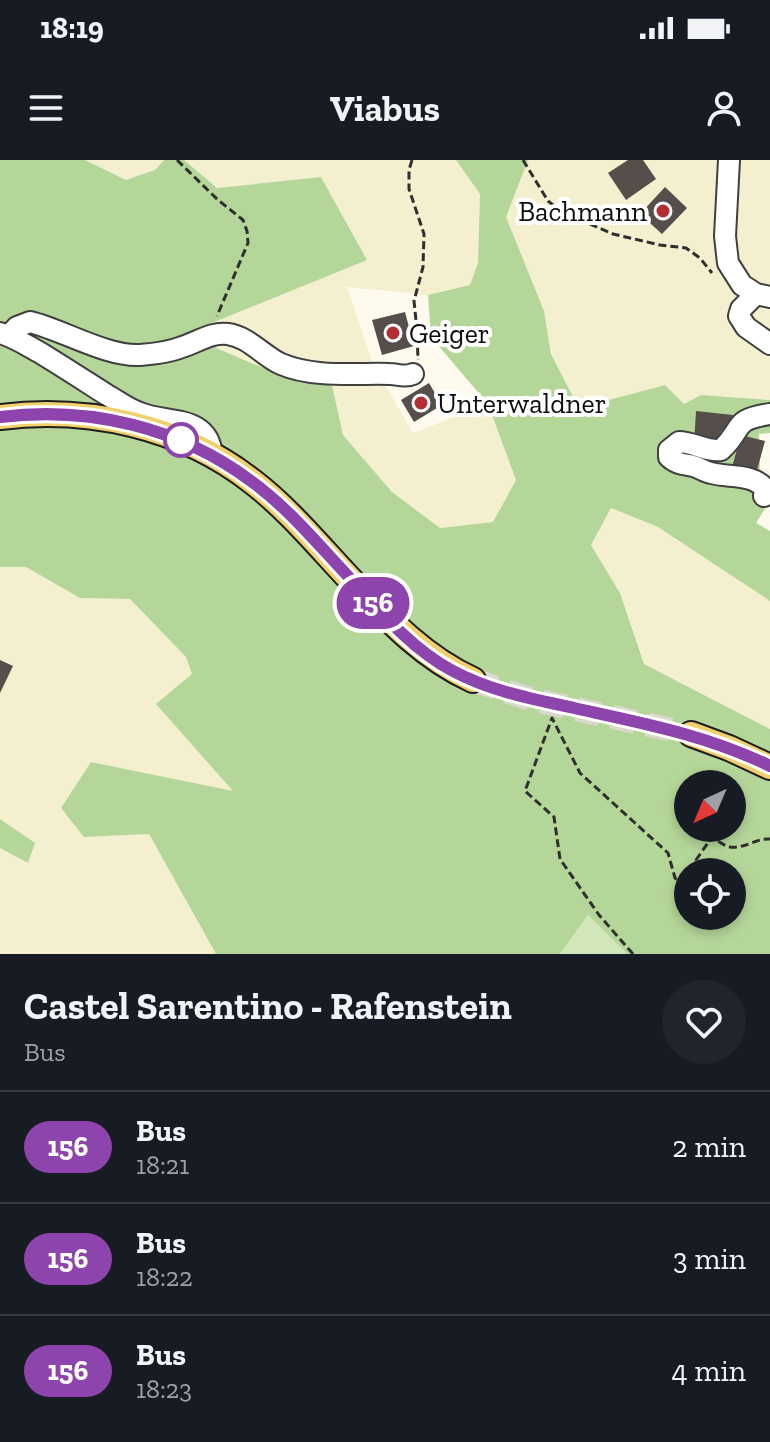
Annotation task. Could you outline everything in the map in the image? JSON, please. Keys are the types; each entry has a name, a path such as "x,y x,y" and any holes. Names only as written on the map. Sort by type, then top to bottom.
{"main road":[{"path":"0,417 68,415 125,421 159,431 212,456 252,481 292,517 409,639 451,671 473,680"},
{"path":"691,734 770,767"}],"street":[{"path":"729,160 725,236 728,263 742,285 763,296"},
{"path":"763,296 741,309 739,316 746,327 770,344"},
{"path":"212,456 210,441 199,429 182,422 138,413 5,334 30,322 128,355 181,348 200,339 224,334 236,335 281,364 312,372 413,374"},
{"path":"764,496 766,490 762,483 709,473 674,462 669,457 669,450 679,442 721,450 743,421 770,414"}],"path":[{"path":"177,160 243,220 247,231 248,243 231,285 212,325 200,339"},
{"path":"412,160 409,189 424,234 423,267 414,301 419,364 413,374"},
{"path":"523,160 548,201 562,212 613,234 686,248 700,258 714,275"},
{"path":"633,954 599,915 560,859 554,817 525,791 552,718 580,773 668,853 674,874"},
{"path":"697,858 712,837 728,847 742,847 764,838 770,839"}],"shaded area":[{"path":"85,160 164,160 155,170 126,180"},
{"path":"184,160 456,160 480,194 478,263 470,285 428,295 347,287 373,364 413,433 488,404 516,480 493,522 440,528 392,492 343,435 332,385 261,367 216,349 212,323 367,260 321,177 217,188"},
{"path":"528,160 770,160 770,400 701,395 684,404 665,385 580,409 551,354 544,311 506,217"},
{"path":"611,508 658,527 770,601 770,729 644,664 620,593 591,545"},
{"path":"0,567 26,567 80,598 130,599 186,657 235,792 91,762 84,837 149,834 216,954 0,954 0,848 28,863 34,844 0,819"}],"green space":[{"path":"0,160 85,160 126,180 155,170 164,160 184,160 217,188 321,177 367,260 212,323 216,348 261,367 332,385 343,435 392,492 440,528 493,522 516,480 488,404 431,337 428,295 470,285 478,263 480,194 456,160 528,160 506,217 544,311 551,354 579,408 665,385 684,404 701,395 770,400 770,433 759,434 760,474 770,501 756,523 770,531 770,601 658,527 611,508 591,545 620,593 644,664 770,729 770,954 627,954 588,915 560,954 216,954 149,834 84,837 61,808 91,762 233,791 156,704 192,674 186,657 130,599 80,598 26,567 0,567"},
{"path":"0,819 35,843 28,863 0,848"},
{"path":"588,915 627,954 560,954"}],"building":[{"path":"628,160 643,160 656,179 626,200 608,173"},
{"name":"Bachmann","path":"665,187 687,208 662,234 640,214"},
{"name":"Geiger","path":"405,312 414,346 382,355 372,320"},
{"name":"Unterwaldner","path":"429,383 442,405 414,422 401,400"},
{"path":"696,411 733,415 732,432 721,431 719,446 694,444"},
{"path":"741,435 765,441 756,474 732,467"},
{"path":"0,660 13,666 0,693"}],"tunnel":[{"path":"473,680 530,699 691,734"}],"bus line":[{"name":"156","path":"0,417 68,415 125,421 188,443 252,481 292,517 389,621 451,671 530,699 691,734 770,766"}],"place":[{"name":"Bachmann","path":"663,211"},
{"name":"Geiger","path":"393,333"},
{"name":"Unterwaldner","path":"421,403"}]}
